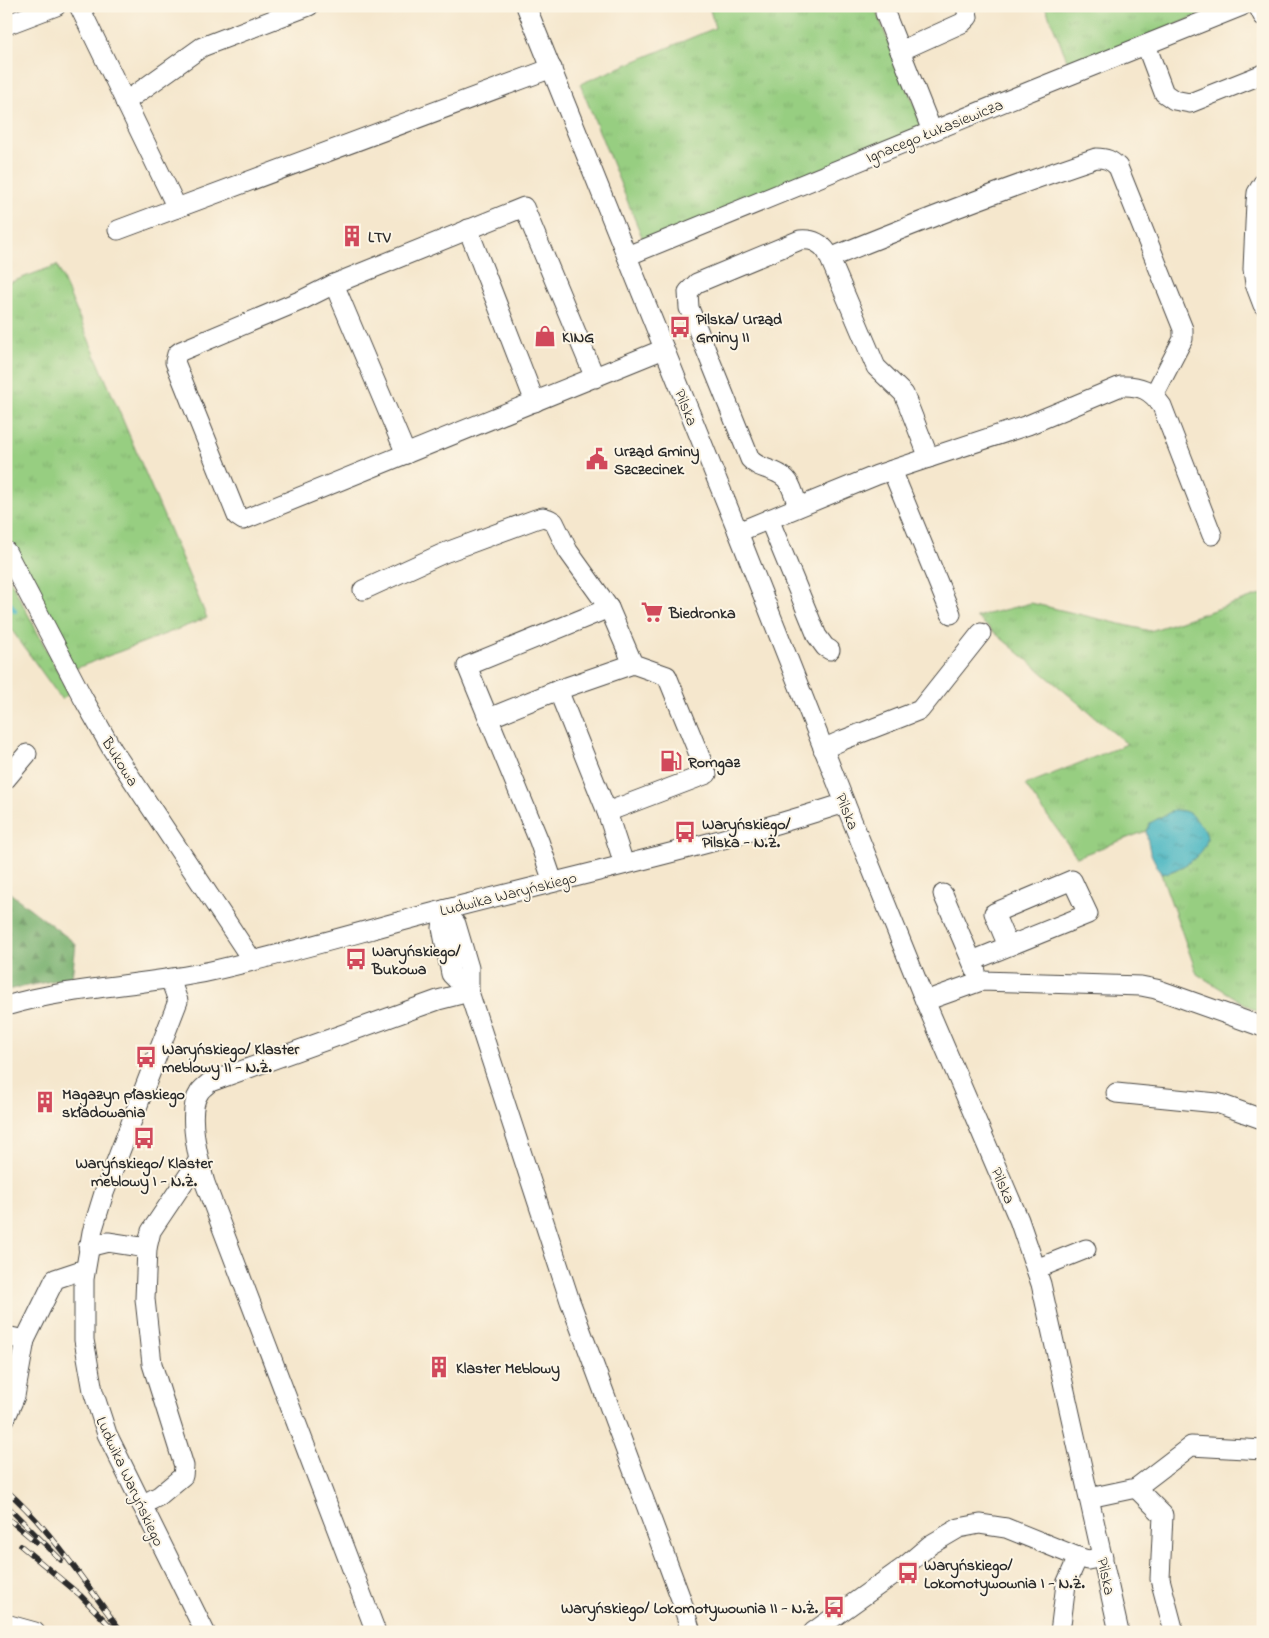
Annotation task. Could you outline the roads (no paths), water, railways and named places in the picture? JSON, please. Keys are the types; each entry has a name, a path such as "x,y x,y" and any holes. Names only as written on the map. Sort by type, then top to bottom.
{"street":[{"path":"6,25 56,6"},
{"path":"79,6 177,208"},
{"path":"125,102 202,47 309,6"},
{"name":"Pilska","path":"526,6 925,1001 1019,1220 1036,1269 1119,1632"},
{"path":"885,6 885,14 932,131"},
{"path":"900,51 962,23 968,17 966,6"},
{"name":"Ignacego Łukasiewicza","path":"627,256 1242,6"},
{"path":"1258,6 1263,16"},
{"path":"1146,45 1164,93 1174,100 1190,103 1263,74"},
{"path":"118,230 552,68"},
{"path":"830,258 927,218 1025,182 1096,158 1104,158 1118,167 1183,329 1183,340 1154,395"},
{"path":"1263,183 1257,194 1256,202 1253,269 1254,284 1263,305"},
{"path":"594,378 524,207 334,284 302,300 181,351 175,357 176,366 237,516 240,520 245,520 594,378 664,349"},
{"path":"468,229 535,402"},
{"path":"798,508 788,481 784,476 758,466 750,459 689,308 688,292 697,283 800,240 814,241 822,245 830,258 876,367 904,394 929,458"},
{"path":"334,284 406,454"},
{"path":"738,532 892,470 1028,425 1121,386 1132,385 1154,395 1162,406 1212,535"},
{"path":"892,470 951,614"},
{"path":"363,590 444,553 543,517 549,518 554,522 568,551 609,608 633,664"},
{"path":"769,519 817,636 825,647 830,650"},
{"name":"Bukowa","path":"6,551 83,698 112,748 252,960"},
{"path":"553,882 539,841 467,666 609,608"},
{"path":"824,749 920,710 981,633"},
{"path":"489,718 558,690 633,664 667,676 707,774 607,812"},
{"path":"558,690 607,812 624,864"},
{"path":"6,779 27,754"},
{"name":"Ludwika Waryńskiego","path":"6,1006 61,993 170,979 252,960 771,827 845,803"},
{"path":"972,961 1088,914 1072,880 994,913 1008,946"},
{"path":"944,894 980,982"},
{"path":"444,910 442,928 451,974 469,992 570,1301 681,1599 691,1632"},
{"name":"Ludwika Waryńskiego","path":"170,979 178,1001 104,1193 88,1247 83,1303 84,1340 93,1391 107,1434 205,1632"},
{"path":"925,1001 980,982 1141,986 1156,989 1263,1027"},
{"path":"376,1632 205,1182 198,1160 194,1107 198,1093 210,1082 430,1003 469,992"},
{"path":"1116,1093 1217,1103 1262,1116"},
{"path":"142,1505 159,1496 183,1476 184,1466 152,1364 145,1299 147,1248 151,1231 198,1160"},
{"path":"88,1247 108,1242 147,1248"},
{"path":"1036,1269 1086,1249"},
{"path":"6,1417 15,1396 25,1340 55,1279 85,1268"},
{"path":"6,1336 25,1340"},
{"path":"1089,1498 1136,1488 1191,1446 1263,1450"},
{"path":"1136,1488 1163,1515 1160,1579 1174,1632"},
{"path":"813,1632 904,1567 930,1545 959,1528 980,1524 1006,1528 1088,1560 1103,1557"},
{"path":"1060,1632 1066,1584 1078,1557"},
{"path":"6,1624 35,1632"}],"water":[{"path":"1174,810 1185,811 1193,816 1204,830 1207,839 1205,846 1195,858 1182,867 1161,874 1150,852 1146,831 1150,823"}],"waterway":[{"path":"6,597 15,611"}],"railway":[{"path":"6,1490 53,1540 122,1632"},
{"path":"6,1505 61,1560"},
{"path":"6,1517 36,1542"},
{"path":"21,1546 80,1595 112,1628"}],"place":[{"name":"LTV","path":"352,236"},
{"name":"Pilska/ Urząd Gminy II","path":"680,327"},
{"name":"KING","path":"545,336"},
{"name":"Urząd Gminy Szczecinek","path":"597,459"},
{"name":"Biedronka","path":"652,612"},
{"name":"Romgaz","path":"671,761"},
{"name":"Waryńskiego/ Pilska - N.Ż.","path":"685,832"},
{"name":"Waryńskiego/ Bukowa","path":"356,959"},
{"name":"Waryńskiego/ Klaster meblowy II - N.Ż.","path":"146,1057"},
{"name":"Magazyn płaskiego składowania","path":"45,1102"},
{"name":"Waryńskiego/ Klaster meblowy I - N.Ż.","path":"144,1138"},
{"name":"Klaster Meblowy","path":"439,1367"},
{"name":"Waryńskiego/ Lokomotywownia I - N.Ż.","path":"908,1573"},
{"name":"Waryńskiego/ Lokomotywownia II - N.Ż.","path":"834,1607"}]}
